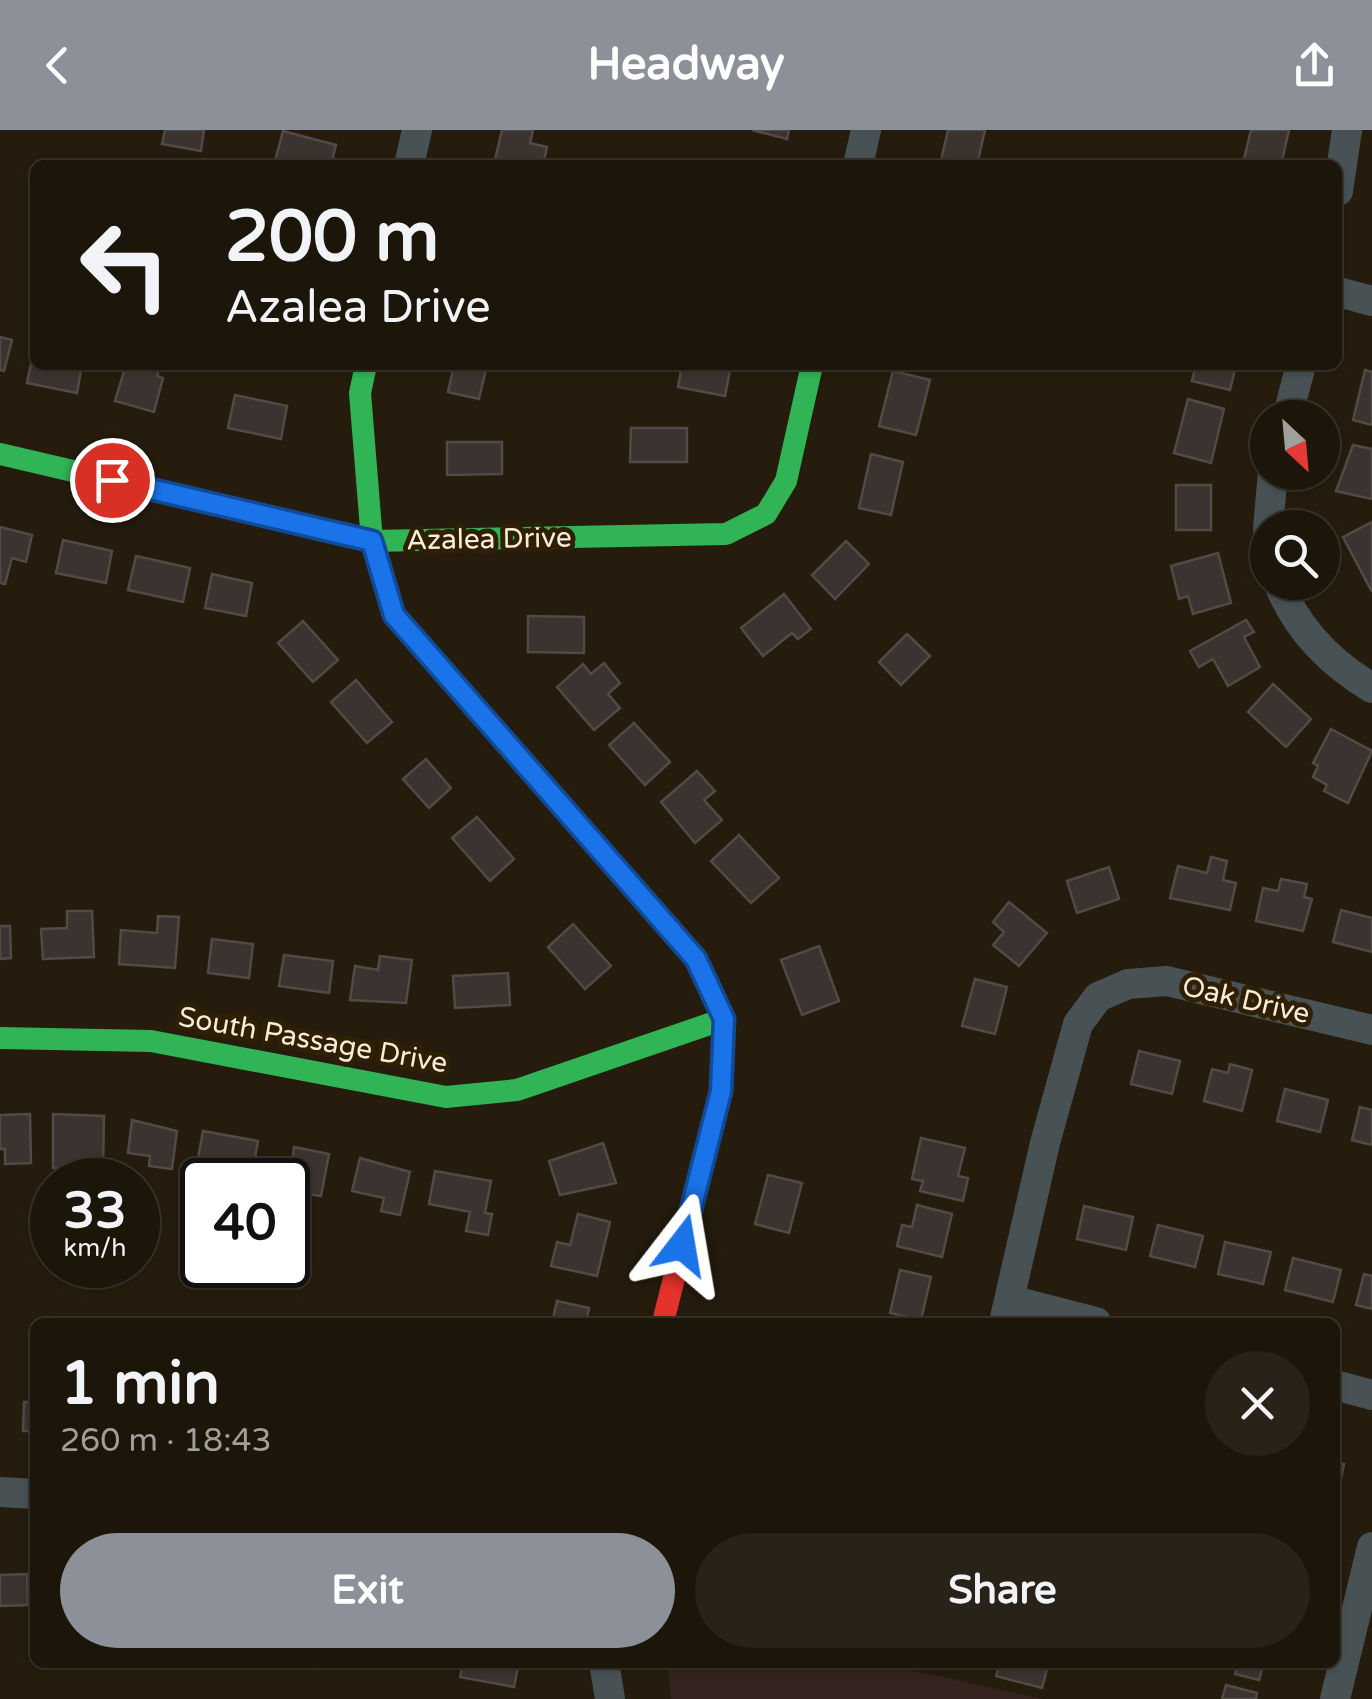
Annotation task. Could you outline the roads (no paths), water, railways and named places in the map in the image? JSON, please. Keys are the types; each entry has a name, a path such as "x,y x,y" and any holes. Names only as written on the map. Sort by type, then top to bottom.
{"street":[{"path":"410,160 417,130"},
{"path":"859,160 866,130"},
{"path":"1342,167 1348,130"},
{"path":"1342,293 1372,302"},
{"path":"365,370 360,394 372,541 394,615 696,959 724,1019 721,1091 664,1318"},
{"name":"Azalea Drive","path":"0,454 372,541 726,534 766,514 786,481 811,370"},
{"path":"1292,400 1300,370"},
{"path":"1285,600 1289,611 1325,653 1372,688"},
{"name":"Oak Drive","path":"1007,1311 1045,1143 1078,1024 1098,997 1128,984 1167,981 1372,1030"},
{"name":"South Passage Drive","path":"0,1038 151,1042 446,1097 517,1090 724,1019"},
{"path":"1007,1311 1064,1318"},
{"path":"1340,1386 1372,1395"},
{"path":"0,1492 30,1494"},
{"path":"1336,1699 1372,1547"},
{"path":"605,1668 610,1699"}]}
